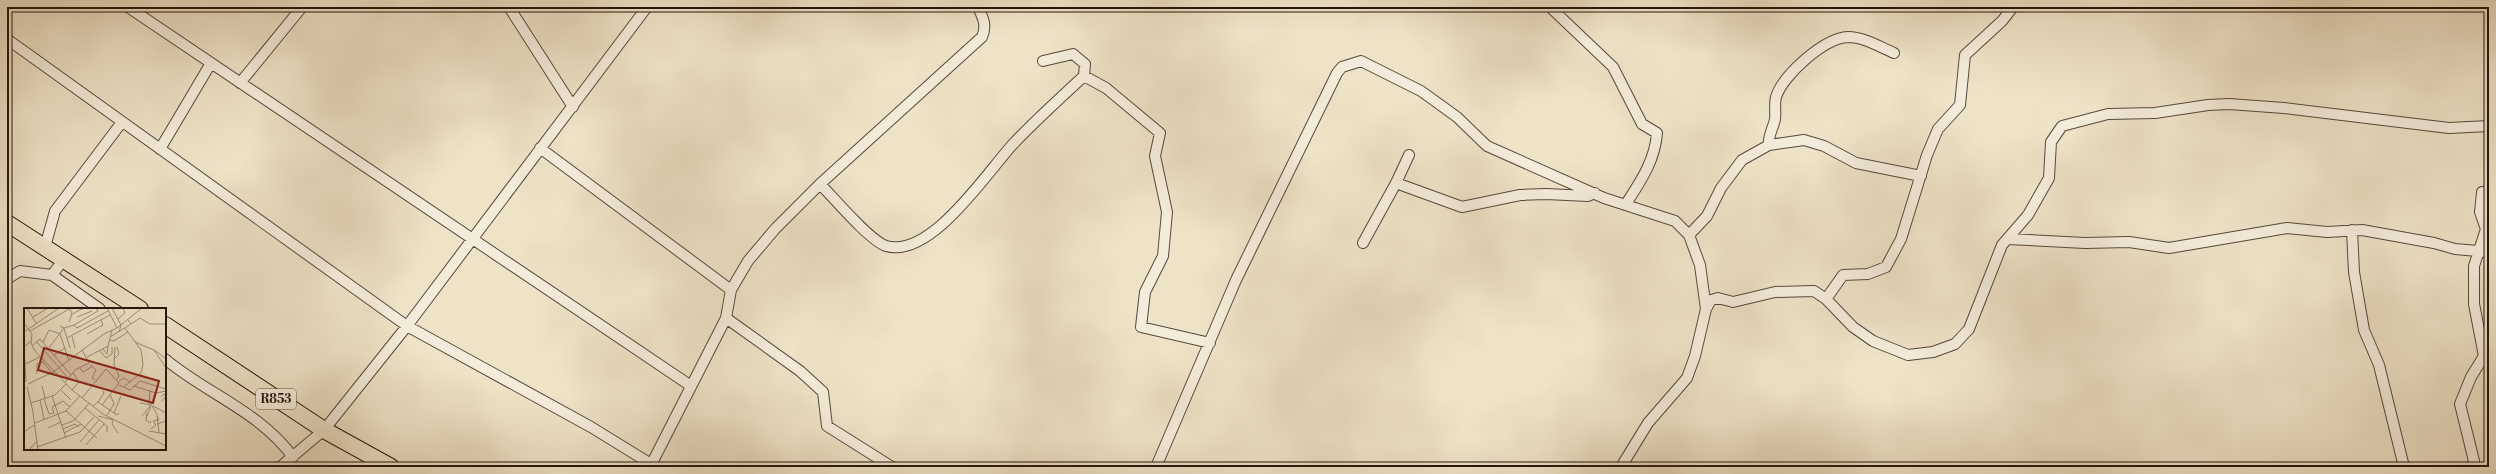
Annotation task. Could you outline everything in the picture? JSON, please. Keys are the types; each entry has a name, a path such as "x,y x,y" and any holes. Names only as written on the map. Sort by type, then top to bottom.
{"main road":[{"path":"7,223 138,308"},
{"name":"R853","path":"166,326 324,430 390,467"}],"street":[{"path":"128,7 691,386"},
{"path":"240,82 302,7"},
{"path":"509,7 572,108"},
{"path":"280,467 324,430 407,326 471,239 648,7"},
{"path":"7,39 407,326 591,427 650,466 726,318 730,290 752,256 775,229 820,184 982,37 985,29 984,20 978,7"},
{"path":"1550,7 1613,67 1642,124 1657,134 1656,149 1647,170 1626,204"},
{"path":"1826,299 1843,274 1868,274 1886,267 1901,239 1938,129 1960,105 1966,55 2002,21 2013,7"},
{"path":"1769,145 1774,127 1777,96 1783,85 1811,53 1823,45 1848,37 1866,41 1894,53"},
{"path":"820,184 869,234 885,245 908,247 918,242 962,206 1013,144 1084,76 1085,64 1073,54 1044,61"},
{"path":"1156,467 1236,280 1336,73 1342,67 1361,61 1383,71 1421,92 1457,117 1487,146 1558,179 1604,198 1675,221 1689,235 1700,265 1706,309"},
{"path":"160,149 211,63"},
{"path":"1084,76 1106,88 1160,133 1155,156 1167,212 1163,256 1145,292 1141,327 1210,343"},
{"path":"1621,467 1648,423 1687,378 1706,309 1711,300 1718,298 1732,302 1790,290 1814,291 1826,299 1853,327 1873,341 1908,355 1946,348 1958,341 1969,329 2002,246 2028,215 2049,178 2051,142 2062,126 2108,114 2155,113 2208,105 2229,104 2271,107 2450,128 2489,126"},
{"path":"45,247 55,211 122,122"},
{"path":"1689,235 1707,216 1721,188 1742,160 1769,145 1804,140 1824,146 1856,163 1921,176"},
{"path":"540,148 730,290"},
{"path":"1363,242 1396,183 1409,155"},
{"path":"1396,183 1462,207 1520,195 1546,194 1588,196 1595,193"},
{"path":"2471,467 2474,461 2460,404 2471,377 2484,356 2474,304 2474,266 2485,252 2486,229 2480,212 2484,191"},
{"path":"2008,239 2085,243 2129,242 2168,248 2287,228 2327,232 2352,230 2383,232 2454,249 2485,252"},
{"path":"2352,230 2354,272 2364,330 2379,365 2404,467"},
{"path":"52,275 64,259"},
{"path":"7,279 20,271 52,275 99,308"},
{"path":"726,318 800,371 823,392 827,426 892,467"},
{"path":"166,360 256,419 283,444 293,456"}]}
